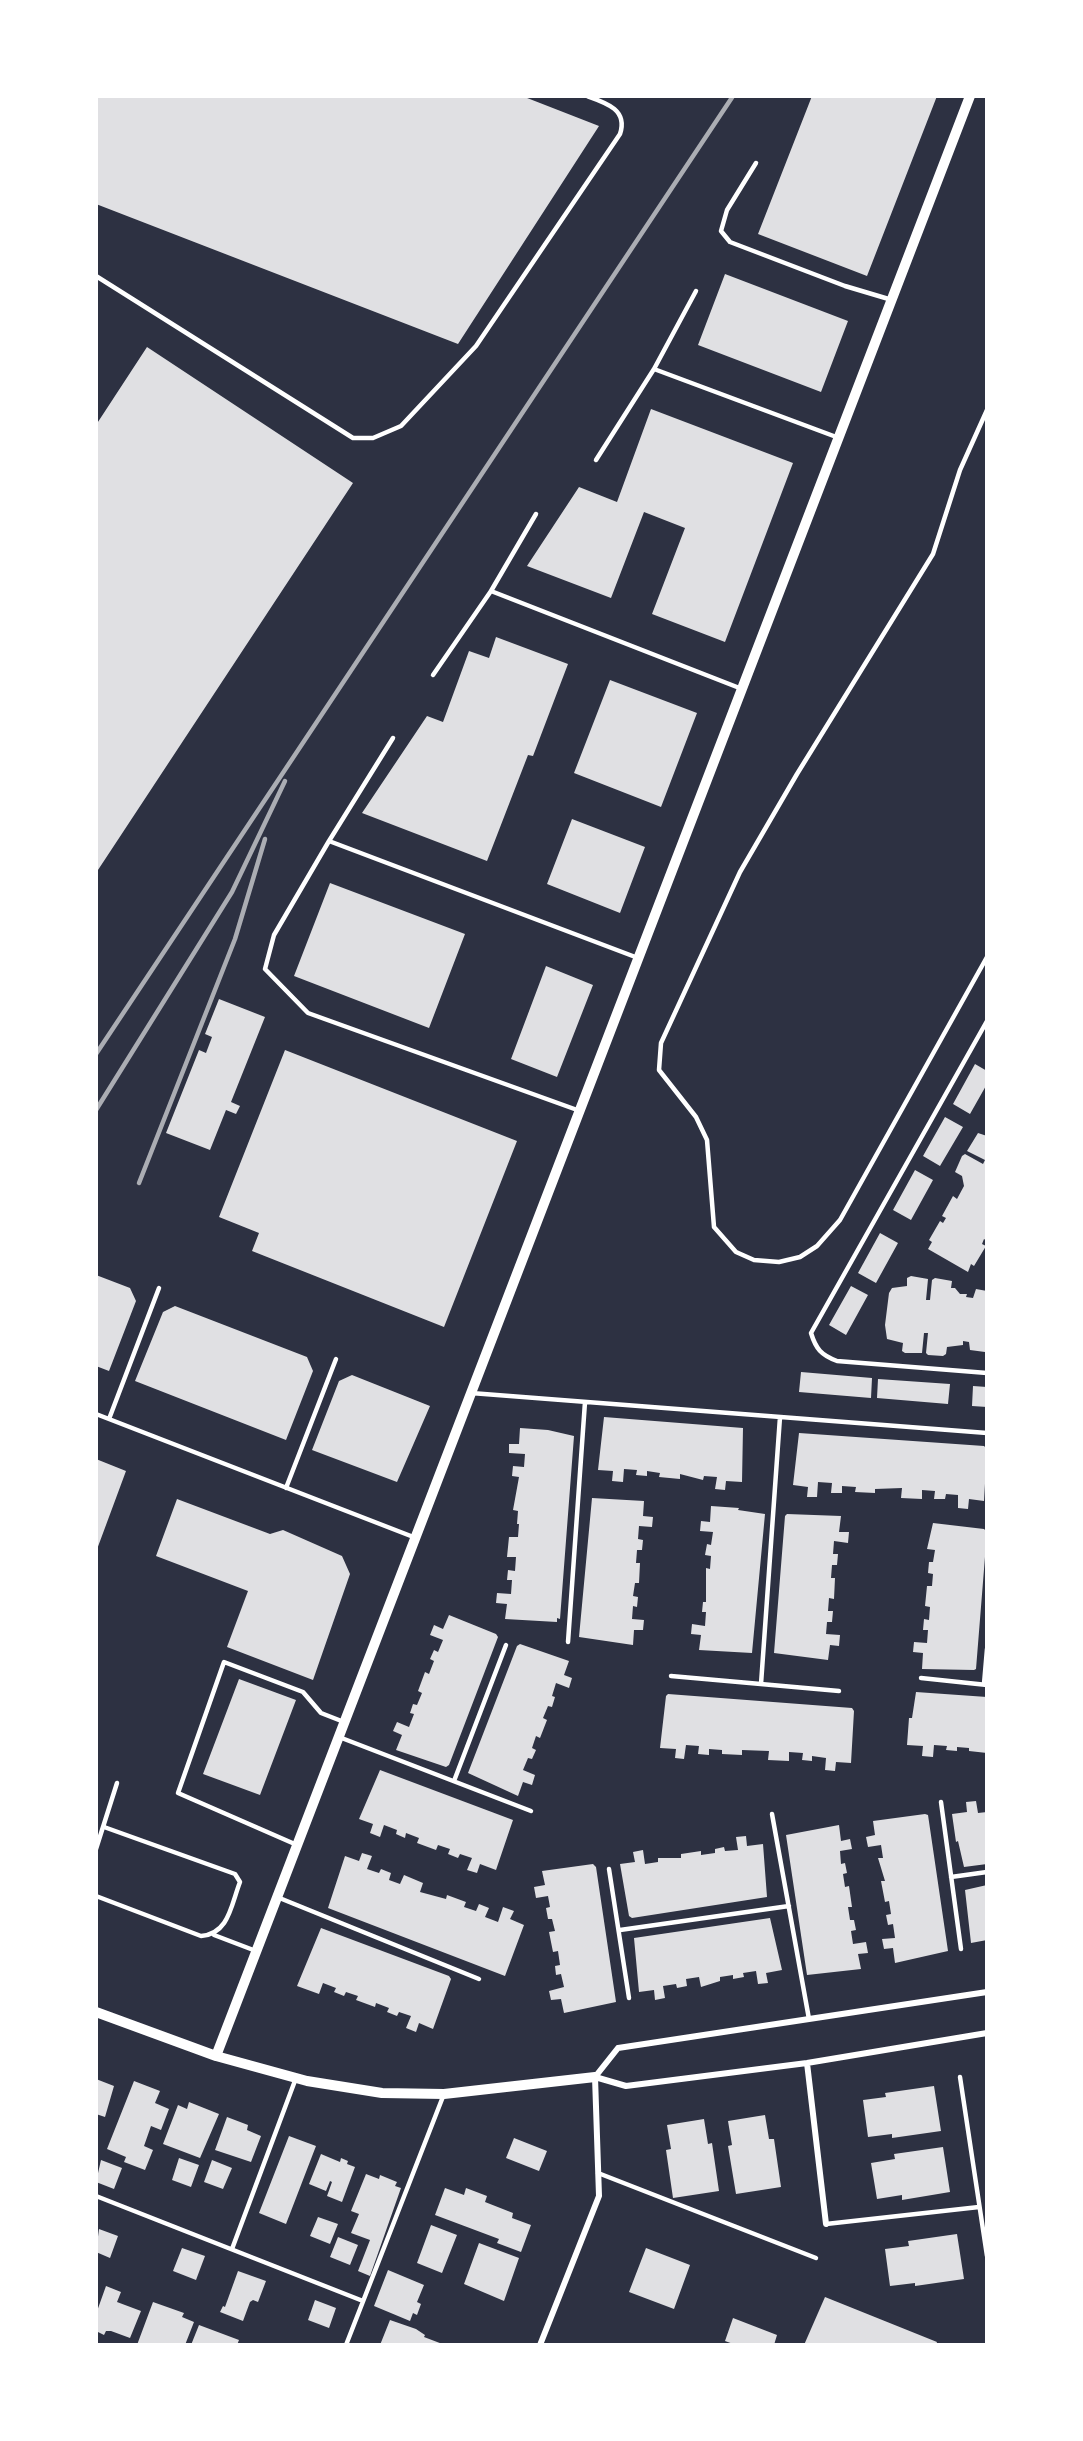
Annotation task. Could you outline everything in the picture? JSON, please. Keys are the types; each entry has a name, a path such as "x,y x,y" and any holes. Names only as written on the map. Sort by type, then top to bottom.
{"street":[{"path":"216,2056 970,96"},
{"path":"540,2345 599,2196 595,2077 618,2048 987,1992"},
{"path":"96,2012 216,2056 296,2078 382,2093 444,2094 595,2077 624,2087 807,2063 987,2034"},
{"path":"807,2063 826,2224"}],"lane":[{"path":"96,276 352,438 373,438 401,426 476,346 620,135 624,124 620,113 610,105 587,96"},
{"path":"756,163 727,210 721,231 730,242 844,286 892,300"},
{"path":"596,460 654,369 696,291"},
{"path":"654,369 839,438"},
{"path":"987,410 960,470 933,554 797,774 740,872 661,1044 659,1070 696,1117 706,1140 714,1227 736,1252 754,1260 779,1262 800,1257 817,1246 840,1220 880,1153 987,957"},
{"path":"433,675 491,591 536,514"},
{"path":"491,591 742,689"},
{"path":"393,738 274,934 265,969 308,1013 580,1111"},
{"path":"330,841 639,958"},
{"path":"987,1021 811,1333 816,1347 825,1357 837,1361 987,1373"},
{"path":"109,1419 159,1288"},
{"path":"286,1488 336,1359"},
{"path":"471,1393 987,1433"},
{"path":"568,1642 585,1402"},
{"path":"96,1414 416,1538"},
{"path":"762,1684 780,1417"},
{"path":"454,1781 506,1645"},
{"path":"921,1678 986,1685 987,1650"},
{"path":"297,1845 178,1793 224,1662 303,1692 321,1713 345,1722"},
{"path":"671,1676 838,1691"},
{"path":"339,1737 531,1811"},
{"path":"96,1849 117,1783"},
{"path":"941,1802 962,1949"},
{"path":"772,1814 809,2019"},
{"path":"104,1827 235,1874 240,1882 224,1927 214,1935"},
{"path":"609,1869 620,1930 628,1998"},
{"path":"951,1877 987,1872"},
{"path":"96,1896 201,1936 214,1935 256,1951"},
{"path":"277,1897 479,1979"},
{"path":"620,1930 789,1906"},
{"path":"960,2077 987,2256"},
{"path":"232,2249 296,2078"},
{"path":"346,2345 444,2094"},
{"path":"598,2174 816,2258"},
{"path":"96,2196 363,2301"},
{"path":"826,2224 979,2207"}],"building":[{"path":"96,96 522,96 599,126 458,344 96,204"},
{"path":"812,96 937,96 867,276 758,234"},
{"path":"725,274 848,321 821,392 698,345"},
{"path":"147,347 353,483 96,873 96,425"},
{"path":"651,409 793,463 725,642 652,614 685,528 644,512 611,598 527,566 579,487 617,502"},
{"path":"496,637 568,664 533,756 528,755 487,861 362,813 427,716 443,722 469,651 489,658"},
{"path":"610,680 697,713 661,807 574,773"},
{"path":"572,819 645,847 620,913 547,884"},
{"path":"330,883 465,934 429,1028 294,976"},
{"path":"546,966 593,985 557,1077 511,1059"},
{"path":"219,999 265,1017 231,1102 240,1106 236,1114 226,1110 210,1150 166,1133 199,1050 206,1053 212,1037 205,1034"},
{"path":"285,1050 517,1141 444,1327 252,1251 259,1233 219,1217"},
{"path":"975,1064 987,1071 987,1084 970,1114 953,1104"},
{"path":"945,1117 963,1127 940,1166 923,1156"},
{"path":"978,1133 987,1136 987,1241 984,1239 982,1244 986,1246 974,1266 971,1264 968,1272 928,1249 932,1242 929,1240 940,1221 943,1223 946,1218 942,1216 953,1196 957,1199 964,1186 962,1176 955,1172 962,1156 965,1154 983,1164 985,1160 967,1151"},
{"path":"915,1170 933,1180 911,1220 893,1210"},
{"path":"880,1233 898,1243 876,1283 858,1273"},
{"path":"96,1275 130,1288 136,1301 109,1371 96,1366"},
{"path":"911,1276 928,1279 926,1300 930,1300 932,1280 935,1278 952,1281 951,1288 955,1288 960,1294 967,1294 966,1297 973,1298 976,1289 987,1291 985,1352 970,1350 969,1342 963,1341 963,1345 947,1347 946,1354 943,1356 928,1355 926,1353 928,1333 924,1333 922,1353 905,1353 902,1351 903,1343 887,1339 885,1325 889,1293 892,1288 907,1286 907,1278"},
{"path":"851,1286 868,1295 846,1335 829,1325"},
{"path":"175,1306 307,1357 313,1371 286,1440 135,1381 163,1312"},
{"path":"801,1372 872,1378 871,1398 799,1392"},
{"path":"352,1375 430,1406 397,1482 312,1450 339,1381"},
{"path":"878,1379 950,1384 948,1404 877,1398"},
{"path":"973,1386 987,1387 987,1407 972,1406"},
{"path":"604,1417 743,1428 742,1482 726,1481 725,1490 715,1489 717,1477 704,1476 703,1480 680,1474 680,1479 659,1477 660,1473 647,1471 647,1476 636,1475 637,1470 624,1469 623,1482 612,1481 613,1471 598,1470"},
{"path":"520,1428 548,1430 574,1436 560,1619 557,1618 557,1622 505,1619 507,1604 496,1603 497,1593 511,1594 512,1580 507,1580 508,1570 515,1571 516,1557 507,1557 509,1537 518,1537 519,1524 517,1524 518,1511 513,1510 519,1477 512,1476 513,1466 524,1467 525,1454 509,1453 509,1444 519,1444"},
{"path":"799,1433 984,1446 987,1449 984,1501 969,1499 968,1509 958,1508 958,1495 946,1494 945,1499 934,1499 935,1491 922,1490 922,1499 901,1498 902,1488 875,1489 875,1493 855,1492 856,1487 842,1486 842,1493 831,1493 832,1483 818,1482 817,1497 807,1497 808,1487 793,1485"},
{"path":"96,1459 126,1471 96,1552"},
{"path":"592,1498 644,1501 643,1516 653,1517 652,1527 639,1526 638,1539 643,1540 642,1550 637,1550 636,1563 640,1563 639,1583 635,1583 633,1596 638,1597 637,1607 633,1606 632,1619 644,1620 643,1630 634,1630 633,1645 579,1637"},
{"path":"177,1499 270,1534 283,1530 342,1556 350,1574 313,1680 227,1647 248,1591 156,1556"},
{"path":"711,1506 739,1508 738,1510 765,1514 752,1653 699,1650 701,1635 691,1634 692,1624 705,1626 706,1612 702,1612 703,1602 706,1602 706,1568 710,1569 711,1556 705,1555 707,1544 711,1545 713,1532 700,1531 701,1521 710,1522"},
{"path":"787,1514 841,1516 839,1532 849,1532 848,1543 834,1541 833,1554 838,1554 837,1565 832,1565 831,1578 835,1578 834,1599 829,1598 828,1611 833,1611 832,1622 827,1622 826,1634 840,1635 839,1646 830,1645 828,1660 774,1653 785,1516"},
{"path":"933,1523 984,1529 987,1532 976,1669 974,1670 922,1669 923,1653 913,1652 914,1642 927,1643 928,1630 923,1630 924,1619 929,1620 930,1607 925,1606 927,1586 932,1586 933,1574 928,1573 929,1562 933,1562 935,1550 927,1549"},
{"path":"449,1615 496,1634 498,1637 449,1765 446,1767 396,1750 402,1735 393,1731 397,1722 409,1727 414,1714 410,1713 413,1704 417,1705 422,1693 418,1691 425,1672 429,1674 434,1661 430,1659 434,1650 438,1652 443,1640 430,1635 434,1625 443,1629"},
{"path":"520,1644 569,1661 564,1675 572,1678 569,1688 556,1683 552,1696 555,1697 552,1707 548,1706 543,1718 547,1720 540,1738 536,1736 532,1748 536,1750 532,1759 528,1758 523,1770 535,1775 532,1785 523,1782 518,1796 468,1773 517,1646"},
{"path":"239,1679 296,1700 260,1795 203,1774"},
{"path":"916,1692 987,1697 987,1753 957,1747 957,1751 946,1750 947,1746 934,1745 933,1757 922,1756 923,1746 907,1745 909,1718 912,1718"},
{"path":"668,1694 852,1708 854,1711 851,1763 836,1762 835,1771 825,1770 826,1758 812,1756 812,1761 802,1760 803,1753 789,1752 789,1761 768,1760 769,1751 742,1750 742,1755 722,1754 722,1750 709,1749 709,1755 698,1754 699,1746 686,1745 684,1759 675,1758 676,1749 660,1748"},
{"path":"380,1770 513,1820 496,1870 480,1864 477,1873 467,1870 472,1858 460,1854 458,1858 448,1854 450,1849 438,1845 436,1850 417,1843 419,1838 406,1833 405,1838 396,1834 397,1830 384,1825 380,1837 370,1833 373,1824 359,1819"},
{"path":"976,1801 978,1813 987,1812 987,1864 964,1867 958,1841 956,1842 952,1814 967,1812 966,1802"},
{"path":"928,1815 948,1951 895,1963 893,1948 884,1949 882,1939 895,1938 893,1924 888,1925 886,1915 891,1914 889,1901 885,1902 881,1881 885,1881 878,1858 883,1858 881,1845 868,1847 866,1837 875,1835 873,1821"},
{"path":"839,1825 841,1841 850,1839 852,1849 840,1851 841,1864 845,1863 847,1873 843,1874 845,1887 849,1886 852,1907 848,1907 850,1920 854,1920 856,1930 851,1931 853,1944 866,1942 868,1953 858,1954 861,1969 807,1975 786,1835"},
{"path":"746,1836 747,1846 763,1844 767,1897 632,1918 629,1916 620,1864 635,1862 633,1852 643,1850 645,1864 658,1862 658,1858 681,1858 681,1854 701,1851 701,1855 715,1853 715,1849 724,1847 725,1851 738,1850 736,1837"},
{"path":"362,1853 372,1856 367,1869 379,1873 381,1869 391,1873 389,1880 400,1884 404,1875 423,1883 420,1892 446,1899 447,1895 466,1902 464,1907 476,1911 479,1904 489,1908 485,1917 498,1922 503,1907 514,1911 510,1919 524,1925 505,1976 328,1908 345,1856 359,1861"},
{"path":"593,1864 596,1867 616,2002 564,2013 561,1999 551,2000 549,1991 564,1987 561,1974 556,1975 555,1966 560,1965 558,1951 553,1952 549,1932 555,1931 552,1919 548,1919 546,1908 550,1907 548,1896 536,1898 534,1887 545,1885 542,1871"},
{"path":"987,1885 987,1940 971,1943 965,1890"},
{"path":"770,1918 782,1970 766,1973 768,1983 758,1984 756,1971 743,1973 744,1977 733,1979 733,1975 720,1977 720,1981 701,1987 699,1977 686,1979 687,1986 677,1988 676,1984 663,1986 665,1998 655,2000 654,1990 639,1992 634,1938"},
{"path":"321,1928 449,1976 451,1979 433,2029 419,2023 416,2032 406,2028 411,2016 399,2012 397,2016 387,2012 389,2008 376,2003 375,2007 356,2000 358,1996 346,1992 344,1996 334,1992 336,1988 323,1983 319,1994 297,1986"},
{"path":"96,2079 114,2086 105,2117 96,2114"},
{"path":"134,2081 160,2091 155,2103 169,2109 161,2130 151,2126 144,2146 153,2150 145,2170 124,2162 126,2157 107,2149"},
{"path":"934,2086 941,2131 892,2138 892,2134 868,2137 863,2100 886,2097 885,2093"},
{"path":"189,2102 219,2114 200,2158 163,2144 178,2105 187,2109"},
{"path":"765,2115 769,2139 774,2139 781,2187 736,2194 728,2146 732,2145 728,2121"},
{"path":"227,2117 248,2125 247,2130 261,2136 251,2162 215,2150"},
{"path":"704,2119 708,2144 712,2143 719,2191 673,2198 666,2150 671,2149 667,2125"},
{"path":"289,2136 316,2146 286,2224 259,2213"},
{"path":"514,2138 547,2151 539,2171 506,2158"},
{"path":"943,2147 950,2192 902,2200 902,2195 877,2199 871,2163 895,2159 894,2154"},
{"path":"321,2154 340,2162 341,2158 348,2161 347,2164 355,2167 342,2202 327,2196 332,2182 330,2181 326,2191 309,2184"},
{"path":"179,2158 199,2165 191,2187 172,2180"},
{"path":"101,2160 122,2168 114,2189 96,2182"},
{"path":"212,2160 232,2168 223,2189 204,2182"},
{"path":"366,2174 379,2179 380,2175 397,2182 395,2186 401,2188 370,2276 358,2271 370,2240 351,2233 359,2214 351,2211"},
{"path":"445,2188 464,2195 466,2188 487,2196 485,2202 513,2213 512,2218 531,2225 521,2252 497,2243 499,2239 435,2215"},
{"path":"318,2217 338,2224 330,2244 310,2236"},
{"path":"431,2225 457,2235 442,2273 417,2263"},
{"path":"99,2229 118,2236 110,2258 96,2252"},
{"path":"957,2234 964,2279 915,2286 915,2283 890,2286 885,2249 909,2246 908,2241"},
{"path":"338,2237 358,2245 350,2265 330,2257"},
{"path":"479,2243 519,2258 504,2301 464,2284"},
{"path":"182,2248 205,2256 196,2280 173,2271"},
{"path":"646,2248 690,2265 674,2309 629,2292"},
{"path":"388,2270 424,2285 417,2302 421,2304 417,2315 413,2313 410,2321 374,2306"},
{"path":"238,2271 266,2281 258,2302 253,2300 250,2302 243,2321 220,2312 223,2306 225,2307"},
{"path":"106,2286 121,2292 117,2302 141,2311 130,2338 111,2331 106,2331 104,2335 96,2331 96,2314"},
{"path":"825,2297 937,2342 936,2345 804,2345"},
{"path":"315,2300 336,2308 329,2328 308,2320"},
{"path":"153,2302 184,2313 182,2317 194,2322 185,2345 137,2345"},
{"path":"733,2318 777,2335 774,2345 736,2345 725,2341"},
{"path":"390,2320 416,2329 425,2335 424,2337 445,2345 380,2345"},
{"path":"199,2325 239,2340 237,2345 191,2345"}],"railway":[{"path":"96,1054 733,96"},
{"path":"96,1110 232,892 285,781"},
{"path":"139,1183 235,939 265,839"}]}
